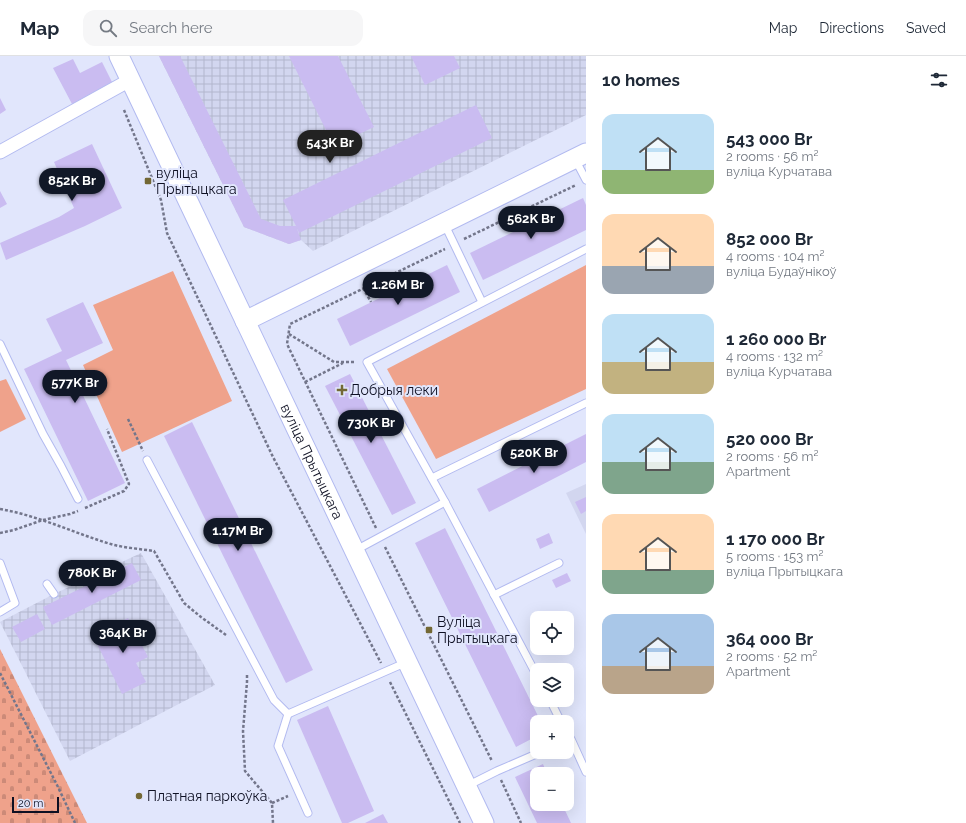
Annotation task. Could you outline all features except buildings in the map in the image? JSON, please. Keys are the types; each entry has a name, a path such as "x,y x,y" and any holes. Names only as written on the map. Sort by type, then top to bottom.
{"main road":[{"name":"вуліца Прытыцкага","path":"118,56 122,84 245,321 484,823"},
{"path":"245,321 581,156"}],"street":[{"path":"0,152 122,84"}],"lane":[{"path":"581,156 586,180"},
{"path":"444,223 482,302"},
{"path":"530,663 432,478 367,362 586,249"},
{"path":"0,344 43,434 78,499"},
{"path":"432,478 586,403"},
{"path":"147,460 274,700 288,714"},
{"path":"354,550 445,502"},
{"path":"0,563 15,603 0,612"},
{"path":"494,595 558,563"},
{"path":"47,584 54,594"},
{"path":"308,812 278,746 288,714 407,662"},
{"path":"574,749 586,772"},
{"path":"466,786 530,757"}],"path":[{"path":"122,84 161,200 167,233 272,457 385,671 460,823"},
{"path":"363,288 371,302"},
{"path":"289,334 334,362 367,362"},
{"path":"305,382 345,362"},
{"path":"128,419 147,460"},
{"path":"0,532 14,530 43,520 70,514 124,491 129,484 107,429"},
{"path":"0,509 43,520 116,545 154,551 184,603 201,617 247,649 247,682 243,731 245,771 272,803 273,823"},
{"path":"0,673 75,823"},
{"path":"272,803 298,791"}],"shaded area":[{"path":"159,56 586,56 586,115 313,251 301,240 289,244 244,227"},
{"path":"586,484 586,534 566,493"},
{"path":"141,553 215,685 70,761 0,622 54,594"}],"green space":[{"path":"586,265 586,389 436,459 387,369"},
{"path":"173,271 232,401 122,452 83,365 113,350 93,305"},
{"path":"6,379 26,419 0,432 0,381"},
{"path":"0,649 87,823 0,823"}],"place":[{"name":"вуліца Прытыцкага","path":"148,181"},
{"name":"Добрыя леки","path":"342,390"},
{"name":"Вуліца Прытыцкага","path":"429,630"},
{"name":"Платная паркоўка","path":"139,796"}]}
